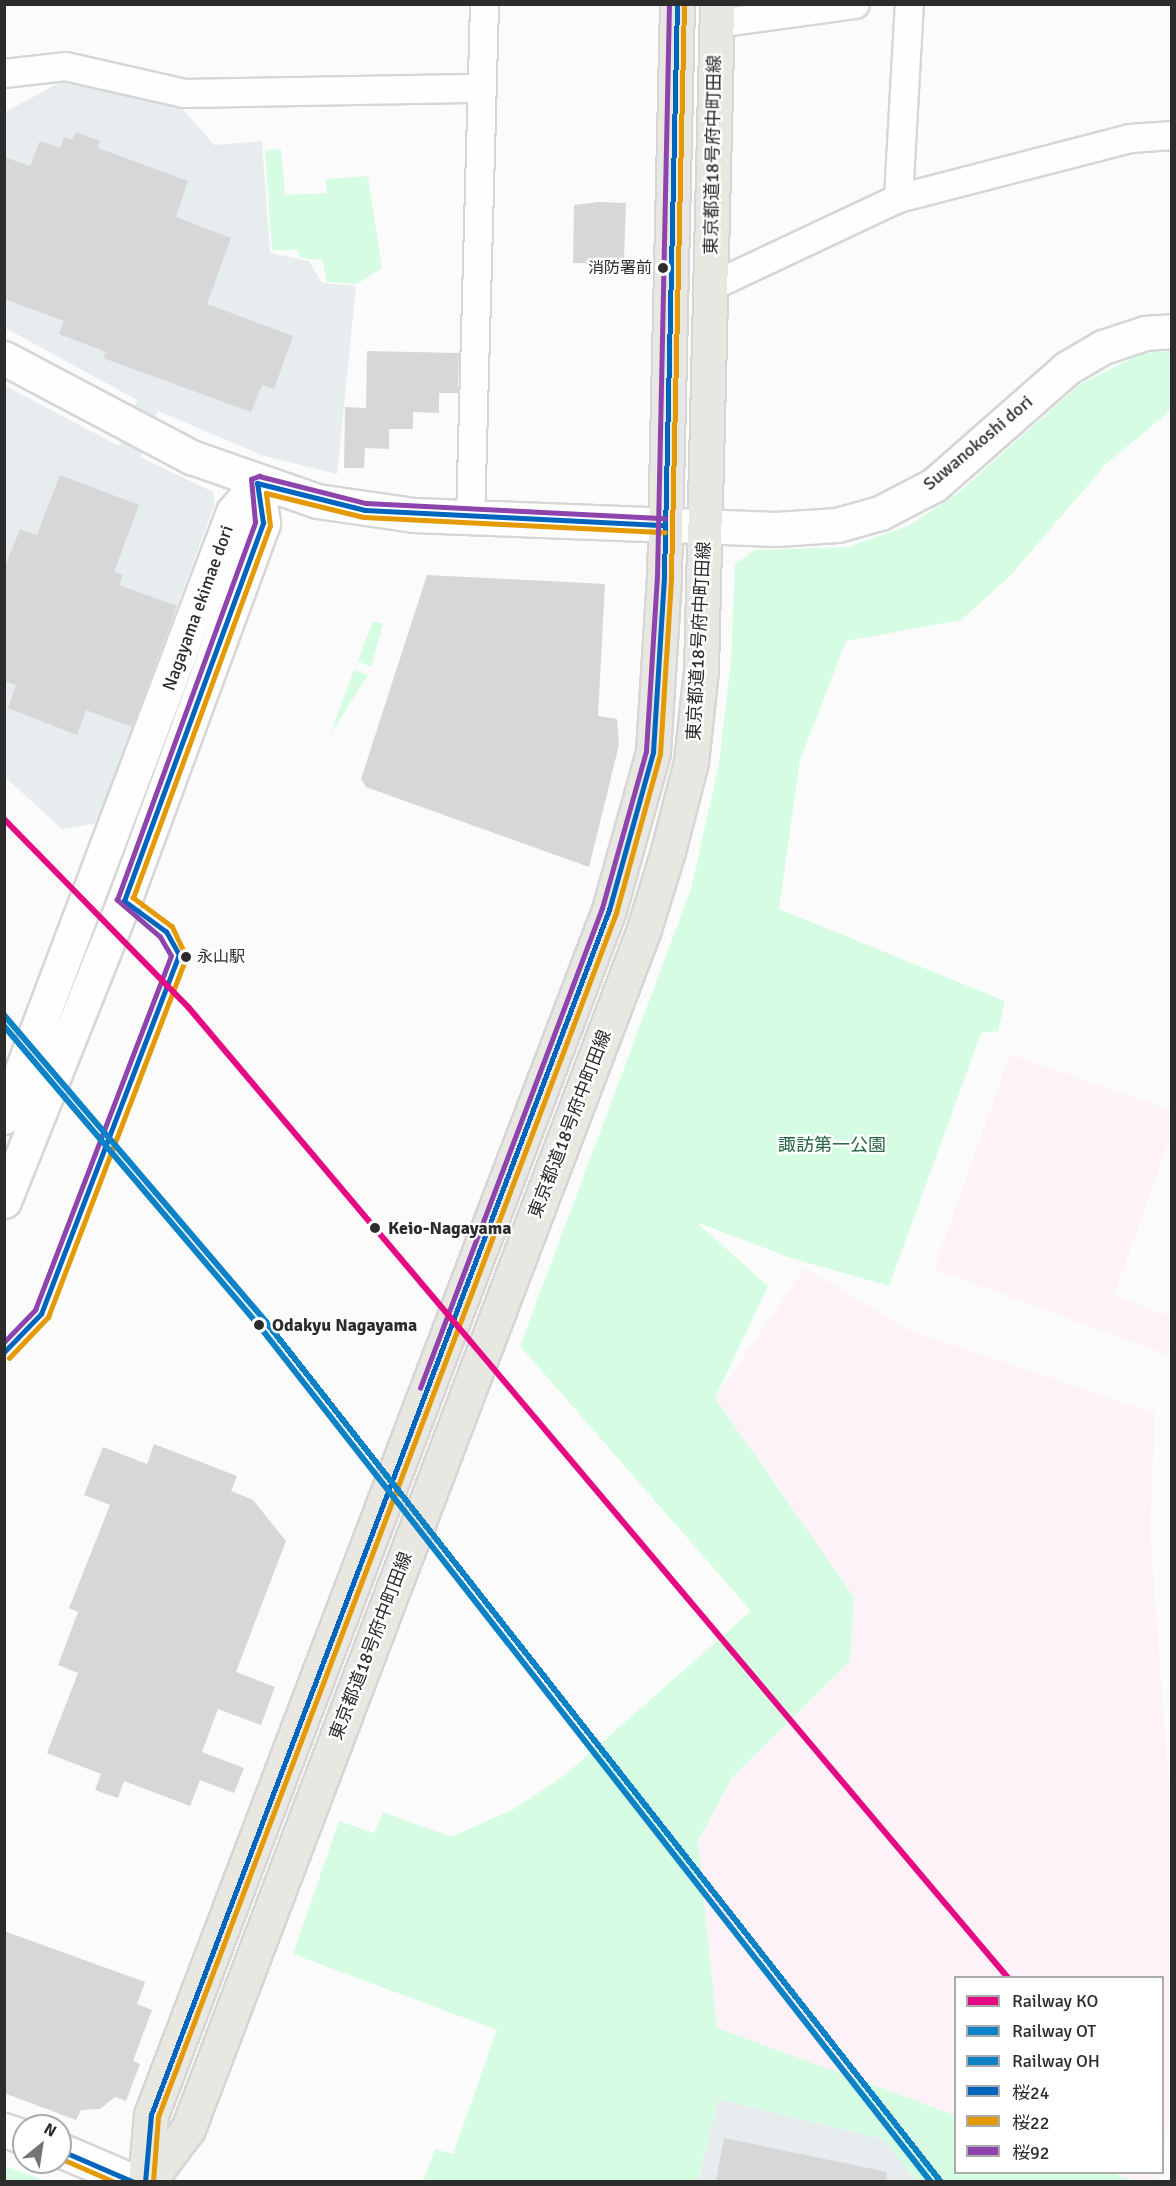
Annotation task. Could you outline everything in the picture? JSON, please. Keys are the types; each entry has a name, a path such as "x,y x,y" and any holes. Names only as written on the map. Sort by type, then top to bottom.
{"main road":[{"name":"東京都道18号府中町田線","path":"147,2181 152,2115 605,921 632,837 653,752 665,525 677,4"},
{"name":"東京都道18号府中町田線","path":"147,2181 188,2129 644,929 691,762 700,670 705,527 716,14"}],"street":[{"path":"471,518 484,4"},
{"path":"716,14 855,4"},
{"path":"898,198 909,4"},
{"path":"4,73 65,66 184,93 482,88"},
{"path":"711,286 898,198 1130,138 1172,135"},
{"name":"Suwanokoshi dori","path":"4,358 191,457 257,483 365,510 471,518 705,527 837,525 880,513 934,485 1067,368 1103,347 1145,333 1172,331"},
{"name":"Nagayama ekimae dori","path":"4,1117 233,512 257,483"},
{"name":"Nagayama ekimae dori","path":"4,1201 207,675 263,523 257,483"},
{"path":"177,664 207,675"},
{"path":"72,2155 135,2181"}],"shaded area":[{"path":"63,81 179,105 214,145 262,141 270,253 309,261 322,283 356,286 337,474 264,456 158,411 140,457 213,492 215,503 97,823 62,829 5,777 4,385 119,446 137,400 5,328 5,112"},
{"path":"1010,1054 1171,1110 1171,1136 1114,1295 1171,1317 1168,1355 934,1269"},
{"path":"805,1268 909,1330 1155,1413 1150,1532 1172,1826 1172,2101 1164,2149 1164,1976 954,1976 954,2115 717,2028 698,1841 732,1778 850,1660 854,1597 715,1398"},
{"path":"718,2099 884,2139 916,2181 698,2182"},
{"path":"1114,2174 1160,2174 1158,2182 1135,2181"}],"green space":[{"path":"281,149 285,195 327,193 326,179 368,176 382,268 357,284 327,282 322,260 300,258 297,250 272,250 265,150"},
{"name":"諏訪第一公園","path":"1171,350 1171,410 1107,463 1010,576 961,620 846,641 800,760 779,909 1005,1001 998,1031 981,1033 889,1286 788,1257 696,1222 768,1286 715,1398 854,1597 850,1661 732,1778 698,1841 717,2028 954,2115 954,2174 1114,2174 1135,2181 916,2181 884,2139 718,2099 698,2181 423,2181 435,2149 453,2154 497,2030 293,1954 339,1821 374,1833 383,1812 451,1837 514,1809 565,1775 751,1611 520,1346 691,889 719,764 731,660 735,564 755,550 848,547 908,526 958,493 1079,385 1141,354"},
{"path":"373,621 383,624 371,667 358,661"},
{"path":"354,670 368,675 330,735"},
{"path":"4,2166 12,2169 12,2174 27,2174 46,2181 5,2181"}],"building":[{"path":"76,132 100,141 98,148 188,181 176,217 231,238 207,304 293,336 274,389 262,385 251,412 103,358 106,352 59,334 64,321 4,299 4,157 30,166 40,141 60,148 64,137 72,140"},
{"path":"598,202 626,203 624,258 620,264 573,263 574,205"},
{"path":"367,351 459,353 458,393 439,393 439,413 413,412 413,429 389,429 389,449 365,448 364,468 344,468 345,407 366,408"},
{"path":"60,475 139,505 114,572 123,575 119,585 177,606 132,727 86,710 77,735 8,708 16,685 4,681 4,569 20,529 37,535"},
{"path":"427,575 605,584 598,716 617,719 619,745 589,867 366,787 361,779"},
{"path":"154,1444 237,1476 231,1491 253,1500 286,1541 236,1672 275,1687 261,1725 218,1709 202,1752 244,1768 234,1793 200,1780 190,1806 124,1781 118,1798 95,1790 101,1774 47,1753 78,1673 58,1665 78,1612 69,1608 110,1505 84,1495 103,1447 147,1464"},
{"path":"4,1931 145,1982 137,2004 152,2010 133,2061 140,2064 126,2101 115,2097 100,2109 81,2110 76,2120 72,2118 72,2114 60,2114 4,2093"},
{"path":"724,2138 887,2172 886,2181 716,2181"}],"rail line":[{"name":"KO","path":"4,819 189,1008 1006,1976"},
{"name":"OT","path":"4,1015 266,1322 941,2182"},
{"name":"OH","path":"4,1026 260,1327 931,2182"}],"transit line":[{"name":"桜92","path":"420,1388 602,908 646,751 657,577 669,4"},
{"name":"桜24","path":"145,2182 151,2115 609,910 653,752 664,577 677,4"},
{"name":"桜22","path":"153,2182 158,2117 616,913 660,754 671,577 684,4"},
{"name":"桜92","path":"4,1342 35,1310 171,956 160,937 117,900 255,522 251,479 259,476 366,503 665,518"},
{"name":"桜24","path":"4,1352 41,1314 179,955 166,932 124,901 263,523 257,483 365,510 665,525"},
{"name":"桜22","path":"9,1358 48,1317 186,957 172,927 133,898 270,526 266,493 364,517 665,532"},
{"name":"桜24","path":"72,2155 134,2182"},
{"name":"桜22","path":"72,2163 115,2182"}],"place":[{"name":"消防署前","path":"663,268"},
{"name":"永山駅","path":"186,957"},
{"name":"Keio-Nagayama","path":"375,1228"},
{"name":"Odakyu Nagayama","path":"259,1325"}]}
